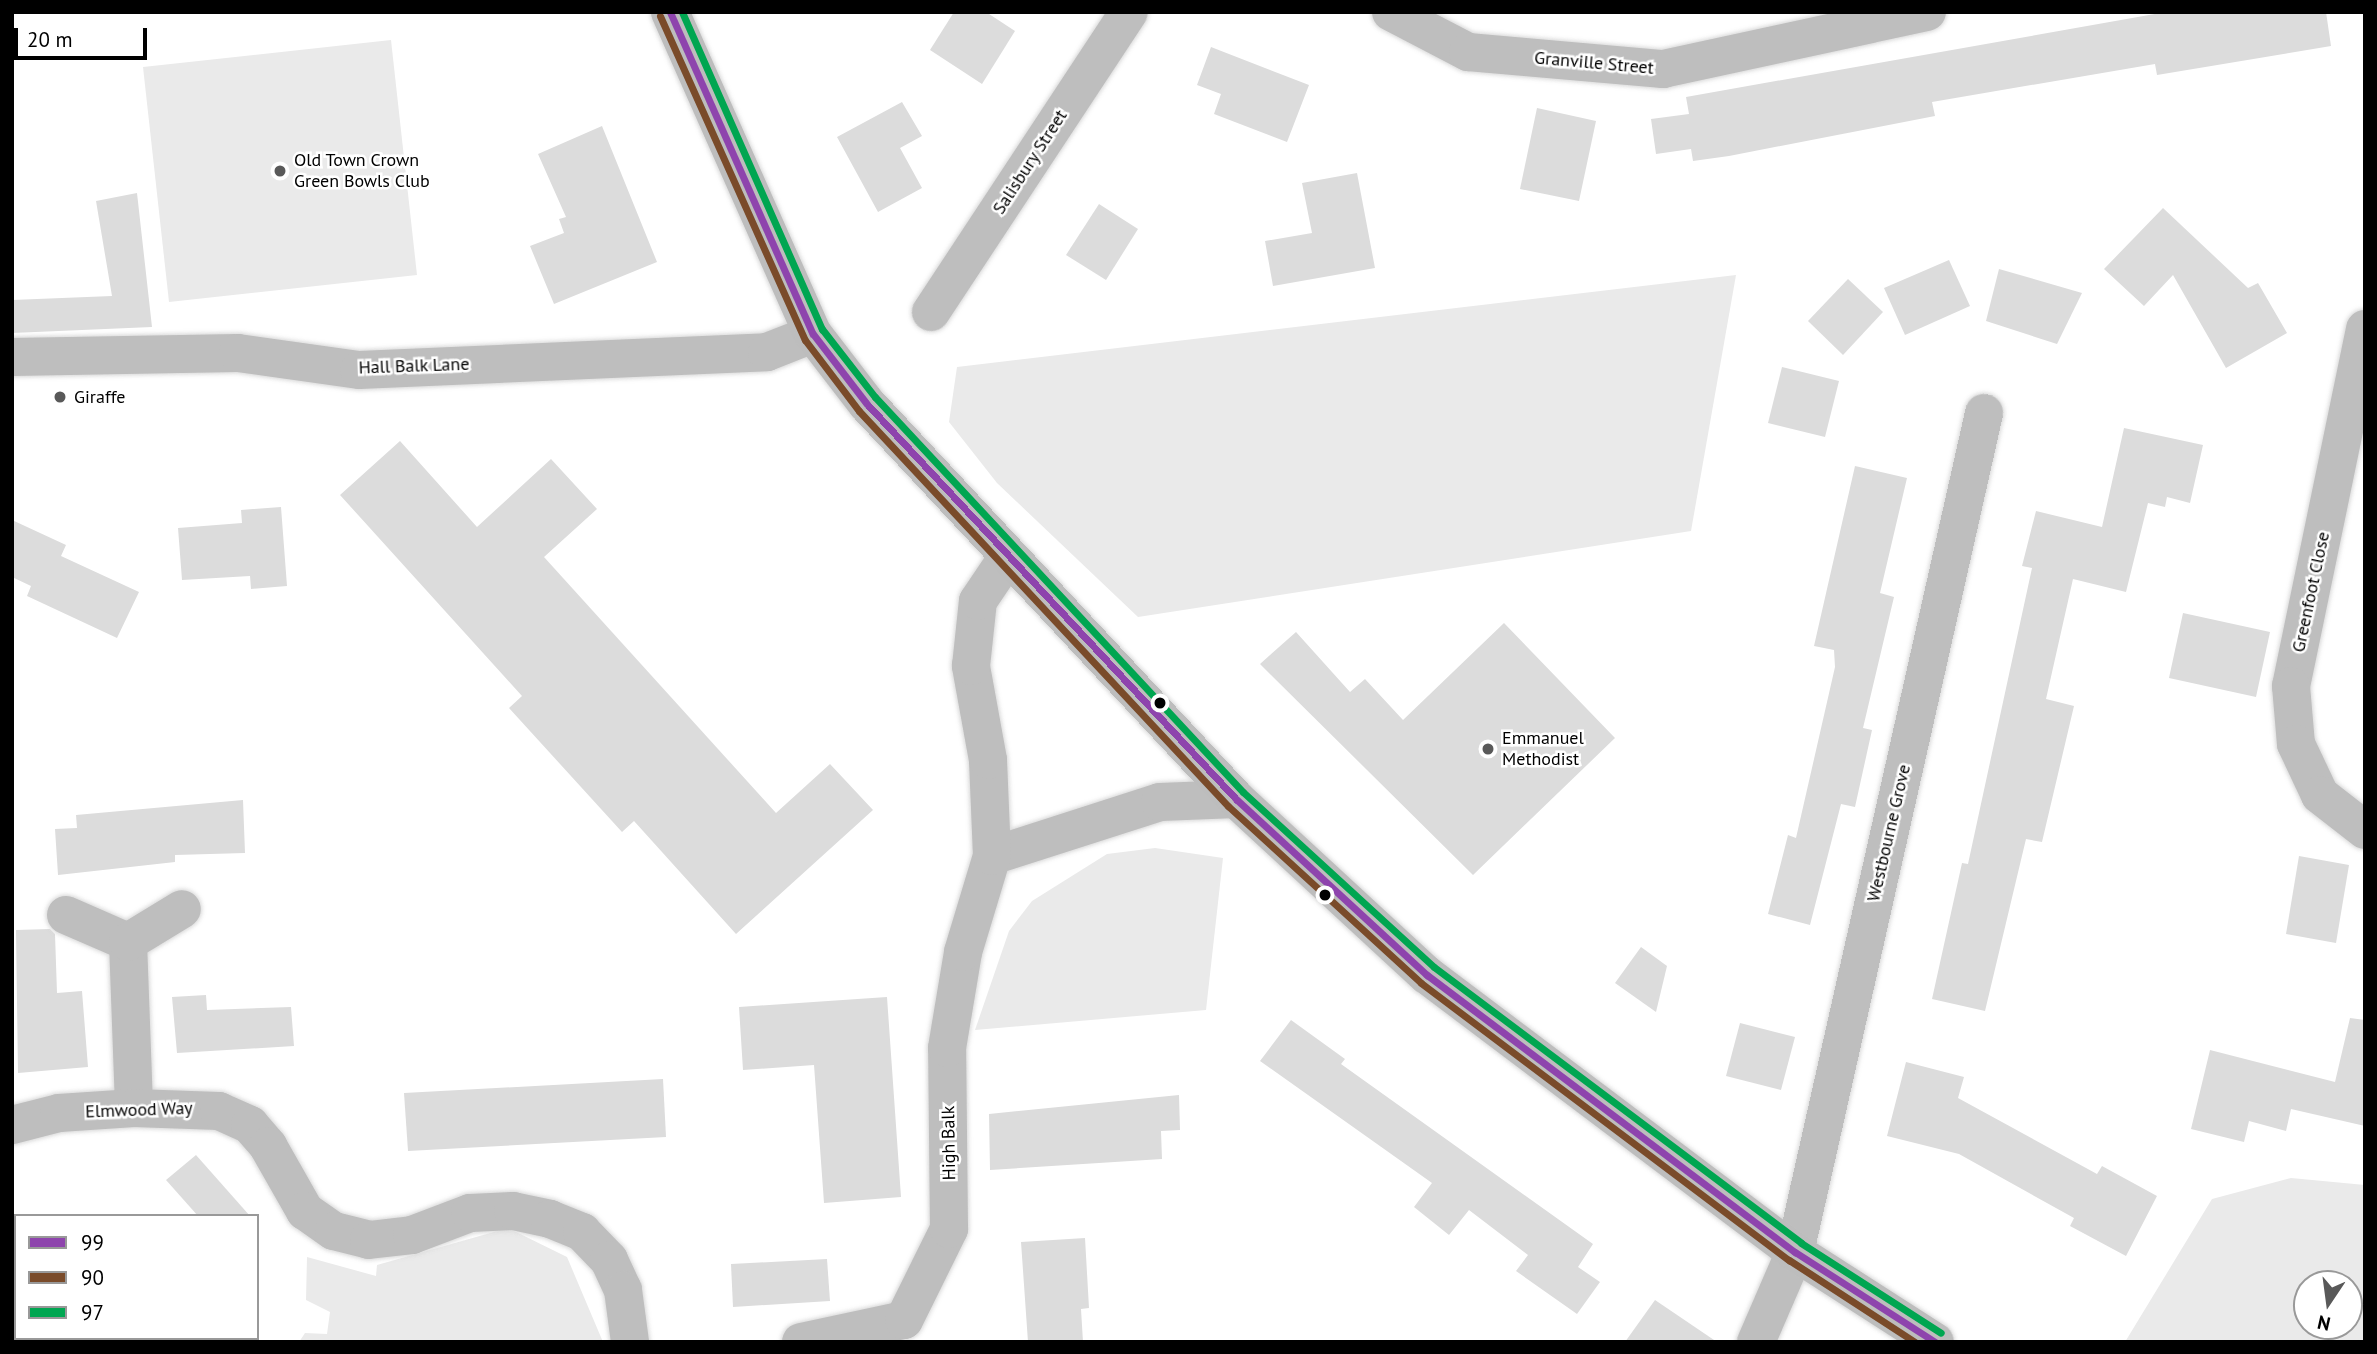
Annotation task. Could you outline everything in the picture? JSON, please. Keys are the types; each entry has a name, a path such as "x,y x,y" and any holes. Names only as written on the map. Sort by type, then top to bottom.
{"highway":[{"path":"670,12 813,334 867,404 1007,558 1236,799 1427,975 1795,1252 1935,1342"}],"street":[{"name":"Salisbury Street","path":"931,312 1129,12"},
{"name":"Granville Street","path":"1391,12 1468,52 1663,69 1927,12"},
{"name":"Greenfoot Close","path":"2365,329 2291,686 2296,744 2320,795 2365,830"},
{"name":"Hall Balk Lane","path":"12,358 238,353 359,370 767,352 813,334"},
{"name":"Westbourne Grove","path":"1756,1342 1795,1252 1984,414"},
{"name":"High Balk","path":"801,1342 911,1331 950,1229 947,1048 962,952 992,856 988,760 971,666 978,601 1007,558"},
{"path":"992,856 1160,803 1236,799"},
{"path":"128,942 182,909"},
{"path":"66,915 128,942"},
{"path":"128,942 134,1108"},
{"name":"Elmwood Way","path":"12,1125 134,1108 185,1105 250,1125 305,1211 334,1231 369,1240 412,1235 470,1213 513,1211 582,1232 609,1260 623,1290 630,1342"}],"shaded area":[{"name":"Old Town Crown Green Bowls Club","path":"391,40 417,275 169,302 143,67"},
{"path":"1736,275 1691,531 1138,617 997,483 949,422 957,367"},
{"path":"1155,848 1223,858 1206,1010 975,1030 1009,931 1032,901 1107,854"},
{"path":"2291,1178 2365,1185 2365,1342 2125,1342 2212,1199"},
{"path":"508,1228 567,1257 603,1342 299,1342 305,1333 327,1334 330,1312 306,1300 307,1257 376,1276 377,1265"}],"building":[{"path":"954,12 986,12 1015,31 982,84 930,50"},
{"path":"2166,12 2326,12 2331,46 2157,75 2155,64 1932,102 1935,116 1729,156 1693,161 1691,149 1656,154 1651,119 1689,114 1686,97"},
{"path":"1211,47 1309,85 1287,142 1214,114 1221,94 1197,85"},
{"path":"902,102 922,136 900,148 922,188 878,212 837,137"},
{"path":"1537,108 1596,121 1579,201 1520,189"},
{"path":"602,126 657,262 554,304 530,246 564,233 559,219 566,217 538,154"},
{"path":"1357,173 1375,268 1273,286 1265,241 1312,233 1302,183"},
{"path":"137,193 152,327 12,333 12,300 112,296 96,201"},
{"path":"1099,204 1138,229 1106,280 1066,255"},
{"path":"2163,208 2248,288 2258,283 2287,333 2226,368 2173,275 2144,306 2104,269"},
{"path":"1949,260 1970,306 1905,335 1884,288"},
{"path":"1999,269 2082,293 2057,344 1986,321"},
{"path":"1848,279 1883,312 1843,355 1808,321"},
{"path":"1782,367 1839,381 1825,437 1768,423"},
{"path":"2124,428 2203,445 2190,503 2167,497 2165,507 2148,503 2126,592 2073,579 2046,699 2074,706 2042,842 2026,839 1985,1011 1932,999 1962,863 1968,864 2032,568 2022,566 2036,511 2102,527"},
{"path":"400,441 477,527 551,459 597,509 544,557 776,813 830,764 873,810 736,934 634,821 622,832 509,708 522,696 340,495"},
{"path":"1855,466 1907,478 1880,593 1894,597 1863,728 1872,730 1855,807 1841,804 1810,925 1768,914 1788,835 1796,838 1835,667 1834,650 1814,646"},
{"path":"281,507 287,586 251,589 250,576 182,580 178,528 242,523 241,510"},
{"path":"12,520 66,545 61,556 139,592 117,638 27,596 31,586 12,577"},
{"path":"2183,613 2270,632 2256,697 2169,678"},
{"name":"Emmanuel Methodist","path":"1504,623 1615,738 1473,875 1260,664 1296,632 1350,692 1365,679 1403,720"},
{"path":"243,800 245,853 175,855 175,862 58,875 55,829 77,828 76,815"},
{"path":"2299,856 2349,865 2336,943 2286,934"},
{"path":"50,929 55,934 57,993 82,991 88,1067 18,1073 16,930"},
{"path":"1641,947 1667,966 1656,1012 1615,983"},
{"path":"206,995 207,1010 291,1007 294,1046 177,1053 172,997"},
{"path":"887,997 901,1197 824,1203 814,1065 743,1070 739,1007"},
{"path":"2350,1018 2365,1020 2365,1126 2291,1109 2286,1131 2249,1121 2244,1142 2191,1129 2210,1050 2335,1082"},
{"path":"1291,1020 1345,1059 1341,1064 1593,1244 1578,1267 1600,1282 1577,1314 1516,1271 1528,1255 1469,1210 1449,1235 1414,1207 1432,1183 1260,1061"},
{"path":"1740,1023 1795,1037 1781,1090 1726,1076"},
{"path":"1906,1062 1964,1077 1958,1098 2097,1174 2102,1166 2157,1196 2126,1256 2070,1226 2074,1218 1959,1154 1887,1136"},
{"path":"663,1079 666,1137 408,1151 404,1093"},
{"path":"1179,1095 1180,1130 1161,1131 1162,1159 990,1170 989,1114"},
{"path":"196,1155 248,1214 196,1214 166,1180"},
{"path":"1085,1238 1089,1308 1081,1309 1083,1342 1028,1342 1021,1242"},
{"path":"827,1259 830,1301 733,1307 731,1264"},
{"path":"1655,1300 1717,1342 1625,1342"}],"transit line":[{"name":"99","path":"670,12 813,334 867,404 1236,799 1427,975 1795,1252 1935,1342"},
{"name":"97","path":"682,12 822,329 875,397 1243,792 1434,967 1801,1243 1941,1333"},
{"name":"90","path":"660,16 805,340 859,411 1228,806 1421,983 1789,1260 1915,1342"}],"place":[{"name":"Old Town Crown Green Bowls Club","path":"280,171"},
{"name":"Giraffe","path":"60,397"},
{"name":"Emmanuel Methodist","path":"1488,749"}]}
